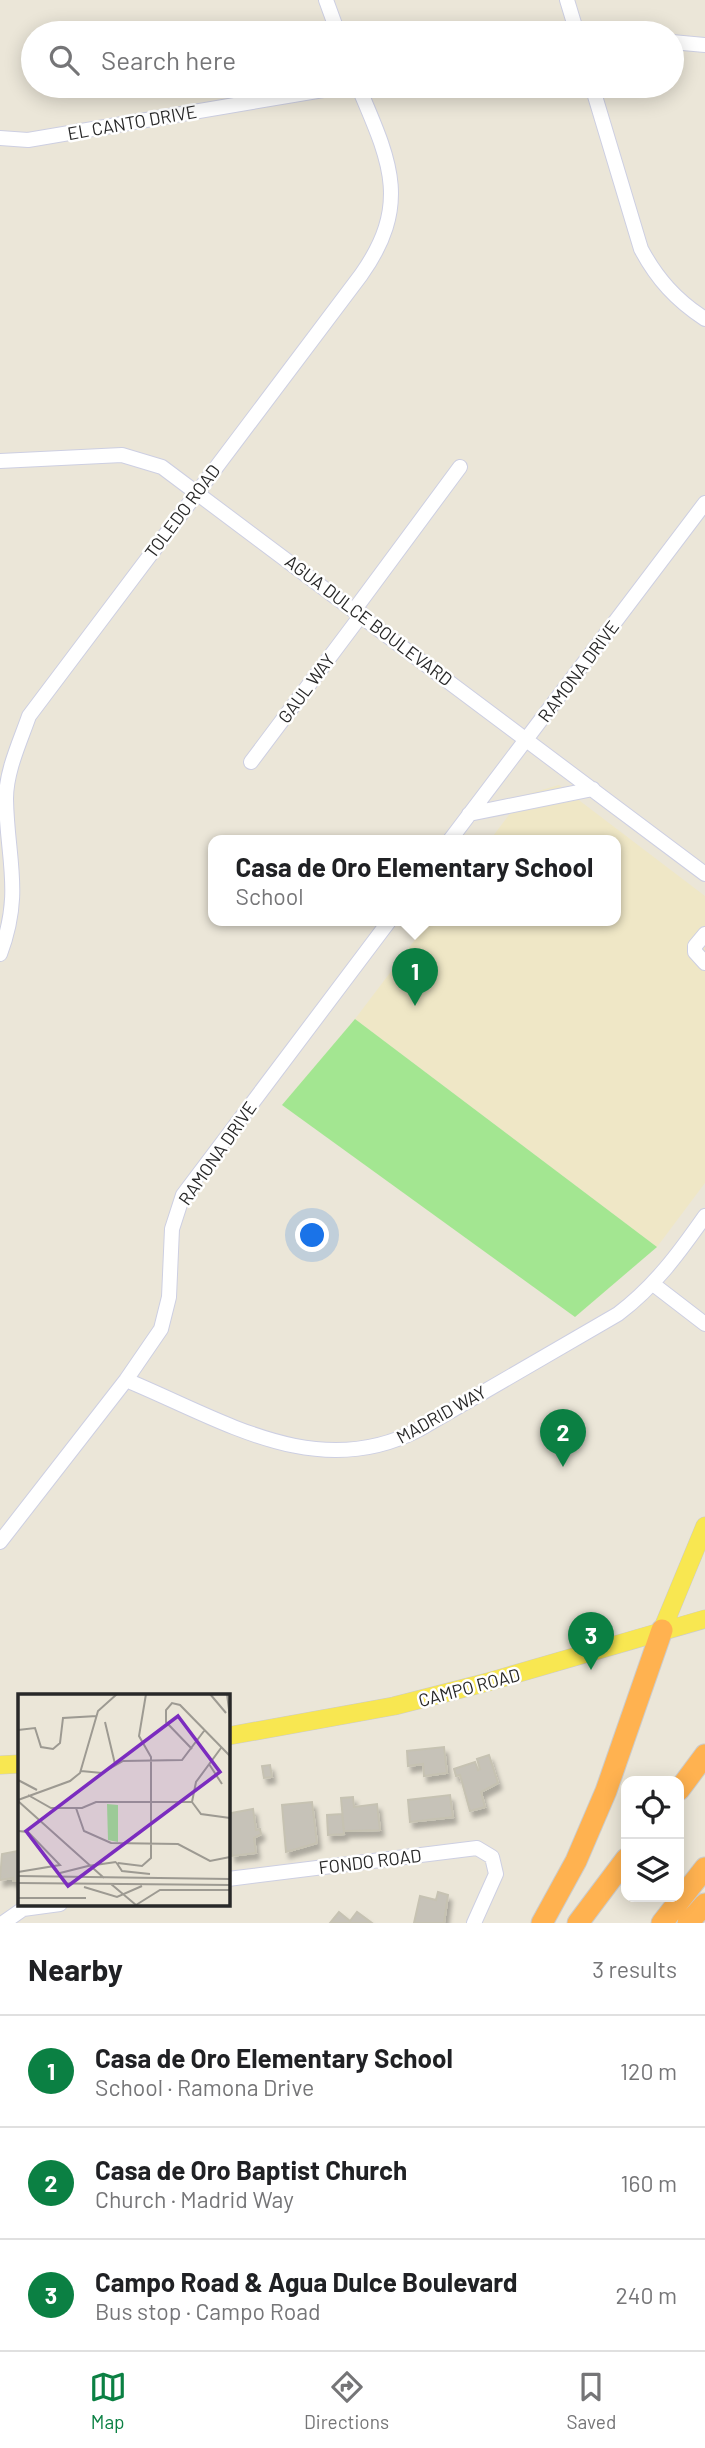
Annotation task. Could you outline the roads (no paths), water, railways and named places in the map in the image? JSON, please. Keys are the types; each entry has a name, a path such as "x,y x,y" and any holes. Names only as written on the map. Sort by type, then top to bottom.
{"highway":[{"path":"542,1923 576,1861 606,1791 662,1630"},
{"path":"684,1783 705,1755"},
{"path":"578,1923 621,1866"},
{"path":"662,1923 705,1867"},
{"path":"688,1923 705,1904"}],"main road":[{"path":"662,1630 705,1526"},
{"name":"CAMPO ROAD","path":"229,1735 394,1706 512,1676 705,1619"},
{"path":"0,1765 18,1764"}],"street":[{"path":"326,0 334,21"},
{"path":"567,0 573,21"},
{"path":"684,43 705,45"},
{"name":"EL CANTO DRIVE","path":"0,138 27,140 276,98"},
{"name":"TOLEDO ROAD","path":"0,954 15,893 3,796 29,716 361,275 380,242 391,205 391,173 388,158 363,98"},
{"path":"596,98 641,249 666,288 705,319"},
{"name":"AGUA DULCE BOULEVARD","path":"0,461 122,455 162,467 703,869"},
{"name":"GAUL WAY","path":"251,762 460,467"},
{"name":"RAMONA DRIVE","path":"454,835 705,503"},
{"path":"469,814 593,789"},
{"name":"RAMONA DRIVE","path":"0,1542 148,1351 166,1313 172,1229 183,1195 385,926"},
{"path":"705,934 695,946 695,952 705,963"},
{"name":"MADRID WAY","path":"126,1380 289,1446 321,1452 371,1448 418,1430 618,1314 653,1284 705,1216"},
{"path":"653,1284 705,1324"},
{"name":"FONDO ROAD","path":"229,1880 472,1848 488,1853 495,1862 496,1874 474,1923"},
{"path":"3,1923 23,1909 45,1906"}],"place":[{"name":"Casa de Oro Elementary School","path":"415,1006"},
{"name":"Casa de Oro Baptist Church","path":"563,1467"},
{"name":"Campo Road & Agua Dulce Boulevard","path":"591,1670"}]}
